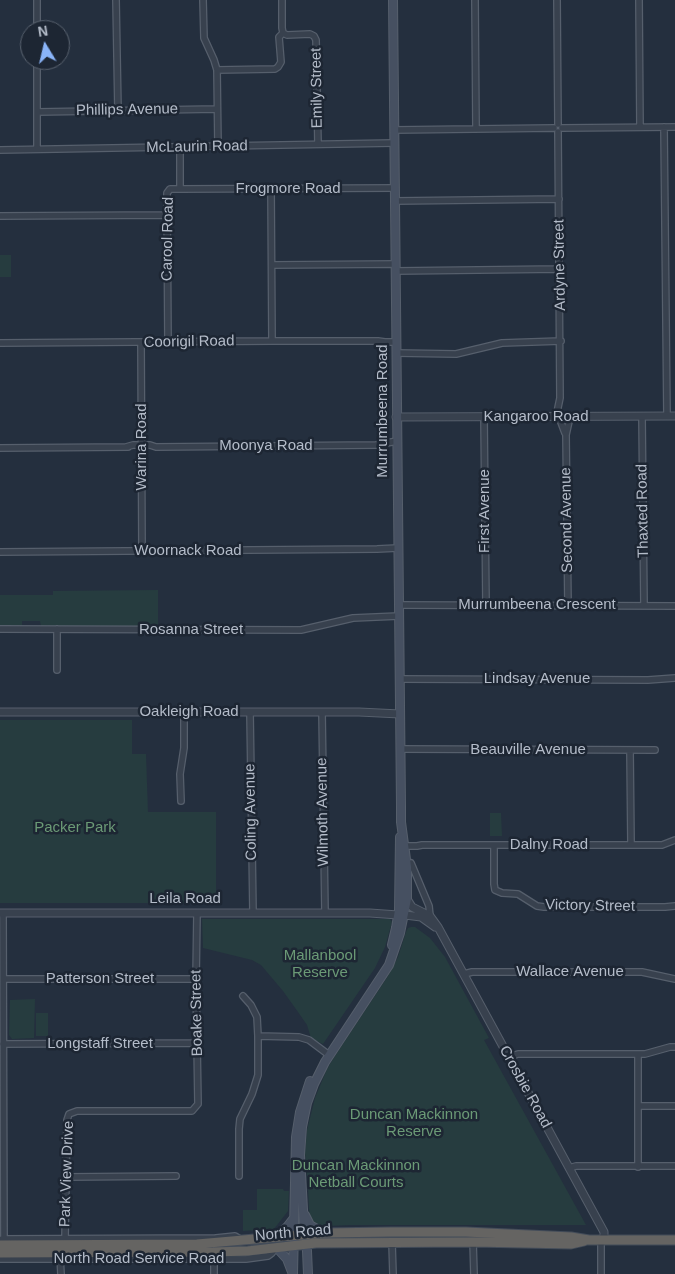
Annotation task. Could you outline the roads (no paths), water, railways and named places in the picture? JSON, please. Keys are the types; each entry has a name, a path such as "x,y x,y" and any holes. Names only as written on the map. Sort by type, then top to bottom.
{"highway":[{"name":"North Road","path":"62,1249 197,1244 324,1233 466,1232 571,1237 589,1240 675,1240"},
{"name":"North Road","path":"2,1244 62,1249 214,1256 316,1244 474,1242 571,1244 589,1240"}],"main road":[{"name":"Murrumbeena Road","path":"293,1274 295,1148 298,1120 309,1082 316,1069 385,972 397,946 403,924 396,417 393,0"},
{"name":"Murrumbeena Road","path":"308,1274 300,1155 302,1126 314,1084 328,1053 384,963 392,944 407,899 407,867 402,844"},
{"path":"304,1211 310,1225 324,1233"},
{"path":"275,1238 295,1216"},
{"path":"276,1248 287,1259 293,1274"}],"street":[{"path":"37,0 37,20"},
{"path":"116,0 118,110"},
{"path":"203,0 204,38 217,70 218,146"},
{"path":"217,70 275,69 278,67 281,62 279,37 283,33 282,0"},
{"path":"475,0 476,128"},
{"name":"Ardyne Street","path":"557,0 560,398 563,417"},
{"path":"639,0 640,127"},
{"name":"Emily Street","path":"283,33 287,35 310,34 316,40 318,144"},
{"path":"37,70 37,150"},
{"name":"Phillips Avenue","path":"37,112 217,109"},
{"path":"664,127 667,416"},
{"path":"394,130 675,127"},
{"name":"McLaurin Road","path":"0,150 394,144"},
{"name":"Carool Road","path":"168,342 168,191 170,189 180,189 180,147"},
{"path":"271,188 272,341"},
{"name":"Frogmore Road","path":"180,189 395,188"},
{"path":"395,201 559,199"},
{"path":"0,216 167,214"},
{"path":"272,265 560,269"},
{"name":"Coorigil Road","path":"0,343 378,341 385,339 396,341"},
{"path":"396,354 456,354 502,343 561,341"},
{"name":"Warina Road","path":"141,342 142,551"},
{"name":"Kangaroo Road","path":"396,417 675,416"},
{"name":"First Avenue","path":"484,417 486,605"},
{"name":"Second Avenue","path":"563,417 566,435 568,606"},
{"name":"Second Avenue","path":"563,417 566,435"},
{"name":"Thaxted Road","path":"642,417 644,605"},
{"name":"Moonya Road","path":"0,448 397,445"},
{"name":"Woornack Road","path":"0,552 398,549"},
{"name":"Murrumbeena Crescent","path":"399,605 675,606"},
{"name":"Rosanna Street","path":"0,629 301,630 353,618 399,618"},
{"path":"57,629 57,670"},
{"name":"Lindsay Avenue","path":"399,679 648,680 675,678"},
{"name":"Oakleigh Road","path":"0,712 400,712"},
{"path":"181,801 180,774 184,748 184,712"},
{"name":"Coling Avenue","path":"250,712 253,913"},
{"name":"Wilmoth Avenue","path":"322,712 325,913"},
{"name":"Beauville Avenue","path":"400,749 655,750"},
{"path":"630,750 631,844"},
{"name":"Dalny Road","path":"402,844 662,845 675,840"},
{"name":"Victory Street","path":"494,845 495,890 502,893 518,894 537,906 675,906"},
{"path":"411,863 429,906 429,919"},
{"path":"407,899 412,907 429,919"},
{"path":"2,913 4,979 2,1244"},
{"name":"Leila Road","path":"2,913 402,913 429,919"},
{"name":"Boake Street","path":"192,1111 198,1104 196,913"},
{"path":"403,924 413,920 429,919"},
{"name":"Crosbie Road","path":"429,919 442,935 464,974 604,1232 604,1237 601,1240"},
{"name":"Wallace Avenue","path":"464,974 472,972 642,972 675,979"},
{"name":"Patterson Street","path":"4,979 196,979"},
{"path":"239,1176 240,1119 252,1094 258,1075 257,1017 244,996"},
{"path":"258,1036 299,1037 309,1040 328,1053"},
{"name":"Longstaff Street","path":"3,1044 198,1043"},
{"path":"509,1057 518,1054 645,1054 675,1047"},
{"path":"638,1054 638,1166"},
{"path":"638,1106 675,1106"},
{"name":"Park View Drive","path":"61,1274 67,1177 67,1120 69,1114 77,1111 192,1111"},
{"path":"569,1168 575,1166 675,1166"},
{"path":"67,1177 176,1176"},
{"path":"466,1232 472,1236 474,1242 474,1274"},
{"path":"601,1240 601,1274"},
{"path":"392,1243 393,1274"},
{"name":"North Road Service Road","path":"2,1244 62,1249"},
{"name":"North Road Service Road","path":"0,1259 62,1249"},
{"path":"214,1256 214,1274"}],"park label":[{"name":"Packer Park","path":"75,828"},
{"name":"Mallanbool Reserve","path":"320,964"},
{"name":"Duncan Mackinnon Reserve","path":"414,1124"},
{"name":"Duncan Mackinnon Netball Courts","path":"356,1174"}]}
